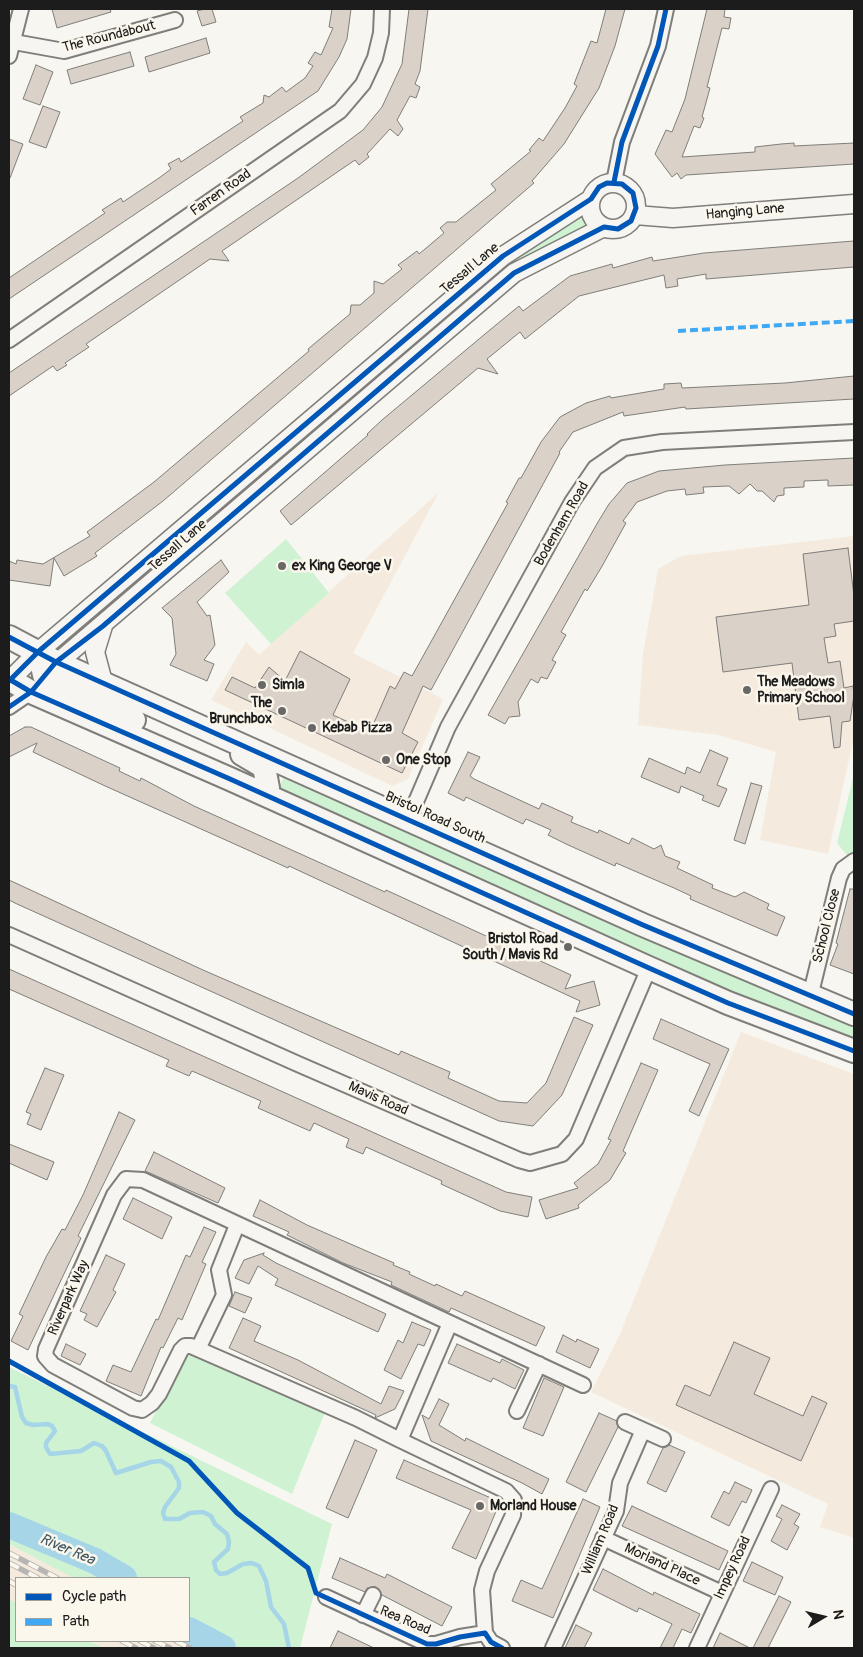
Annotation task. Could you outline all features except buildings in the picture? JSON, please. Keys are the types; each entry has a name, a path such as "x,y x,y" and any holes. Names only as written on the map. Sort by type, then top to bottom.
{"highway":[{"name":"Bristol Road South","path":"9,637 43,670"},
{"name":"Bristol Road South","path":"9,680 43,670 103,682 409,818 642,925 854,1014"},
{"path":"43,670 207,756 230,779 649,968 737,1006 854,1051"},
{"path":"217,733 246,758 264,767 268,788 264,794"}],"street":[{"path":"9,56 21,9"},
{"name":"Farren Road","path":"9,340 340,111 363,84 375,58 381,33 382,9"},
{"path":"614,182 622,142 658,46 666,9"},
{"name":"The Roundabout","path":"14,42 64,51 175,20"},
{"path":"614,182 622,184 633,193 636,200 635,215 625,226 618,229 604,227 593,219 590,212 591,199 599,187 614,182"},
{"name":"Tessall Lane","path":"9,707 43,670 503,256 591,199"},
{"name":"Hanging Lane","path":"635,215 673,218 854,204"},
{"name":"Tessall Lane","path":"9,680 43,670 103,626 514,273 604,227"},
{"name":"Bodenham Road","path":"409,818 448,727 572,502 595,468 624,448 662,442 854,432"},
{"path":"103,626 95,652 103,682"},
{"name":"School Close","path":"810,997 839,878 843,869 854,861"},
{"name":"Mavis Road","path":"9,935 307,1068 519,1160 530,1162 562,1154 576,1139 649,968"},
{"name":"Riverpark Way","path":"198,1349 185,1346 181,1350 159,1394 142,1410 133,1408 53,1365 46,1356 50,1340 114,1195 126,1179 144,1180 450,1323"},
{"path":"237,1225 219,1270 224,1295 198,1349 356,1418 506,1491 514,1500 513,1515 487,1571 482,1590 485,1633 492,1642 502,1648"},
{"path":"400,1440 450,1323 583,1385"},
{"path":"518,1411 538,1364"},
{"path":"625,1422 663,1439"},
{"name":"William Road","path":"553,1648 616,1511 620,1483 643,1430"},
{"name":"Impey Road","path":"697,1648 771,1489"},
{"name":"Morland Place","path":"603,1538 722,1592"},
{"name":"Rea Road","path":"363,1614 373,1595"},
{"name":"Rea Road","path":"326,1597 427,1644 436,1644 460,1636 485,1633"}],"shaded area":[{"path":"439,492 353,653 443,699 408,779 392,786 211,700 246,642 259,655"},
{"name":"The Meadows Primary School","path":"854,536 854,737 828,854 760,840 776,752 718,735 638,725 643,654 658,569 681,556"},
{"path":"741,1032 854,1074 854,1538 820,1527 828,1504 591,1392 620,1334"},
{"path":"9,1544 71,1577 15,1577 15,1602 9,1599"},
{"path":"190,1641 204,1648 104,1648 91,1642"}],"green space":[{"path":"581,213 587,225 587,230 570,239 72,640 67,638 506,260"},
{"name":"ex King George V","path":"286,539 329,593 271,644 225,593"},
{"path":"286,771 769,991 854,1024 854,1044 743,1003 277,794"},
{"path":"854,774 854,857 850,859 837,843"},
{"path":"192,1354 326,1410 292,1494 150,1423 182,1359"},
{"path":"9,1367 332,1524 300,1648 204,1648 190,1641 190,1577 71,1577 9,1544"},
{"path":"9,1599 15,1602 15,1642 91,1642 104,1648 9,1648"}],"waterway":[{"path":"9,1386 15,1387 22,1417 26,1423 33,1425 48,1424 52,1426 55,1431 46,1443 50,1454 81,1451 94,1443 102,1446 106,1451 116,1473 151,1462 161,1461 171,1467 179,1482 179,1488 165,1507 163,1513 165,1519 179,1519 190,1513 203,1512 211,1516 215,1524 227,1534 229,1542 228,1549 214,1562 216,1570 220,1574 227,1573 243,1564 252,1563 259,1566 266,1581 271,1607 284,1624 289,1648"},
{"name":"River Rea","path":"9,1525 95,1561 122,1577"},
{"name":"River Rea","path":"190,1631 223,1648"}],"railway":[{"path":"9,1553 55,1577"},
{"path":"9,1563 36,1577"},
{"path":"9,1581 15,1584"},
{"path":"124,1642 136,1648"},
{"path":"142,1642 154,1648"},
{"path":"157,1642 170,1648"},
{"path":"178,1642 190,1648"}],"marked path":[{"path":"678,331 854,321"}],"cycle path":[{"path":"614,182 622,142 658,46 666,9"},
{"path":"9,681 39,651 503,256 591,199 599,187 607,183 622,184 633,193 636,208 631,221 618,229 604,227 514,273 103,626 56,662 31,692 9,707"},
{"path":"9,637 56,662 643,925 854,1014"},
{"path":"9,679 31,692 230,779 728,1003 854,1051"},
{"path":"9,1361 189,1461 237,1513 308,1568 316,1593 427,1644 436,1644 460,1637 485,1633 491,1642 502,1648"}],"place":[{"name":"ex King George V","path":"282,566"},
{"name":"Simla","path":"262,685"},
{"name":"The Meadows Primary School","path":"747,690"},
{"name":"The Brunchbox","path":"282,711"},
{"name":"Kebab Pizza","path":"312,728"},
{"name":"One Stop","path":"386,760"},
{"name":"Bristol Road South / Mavis Rd","path":"568,947"},
{"name":"Morland House","path":"480,1506"}]}
